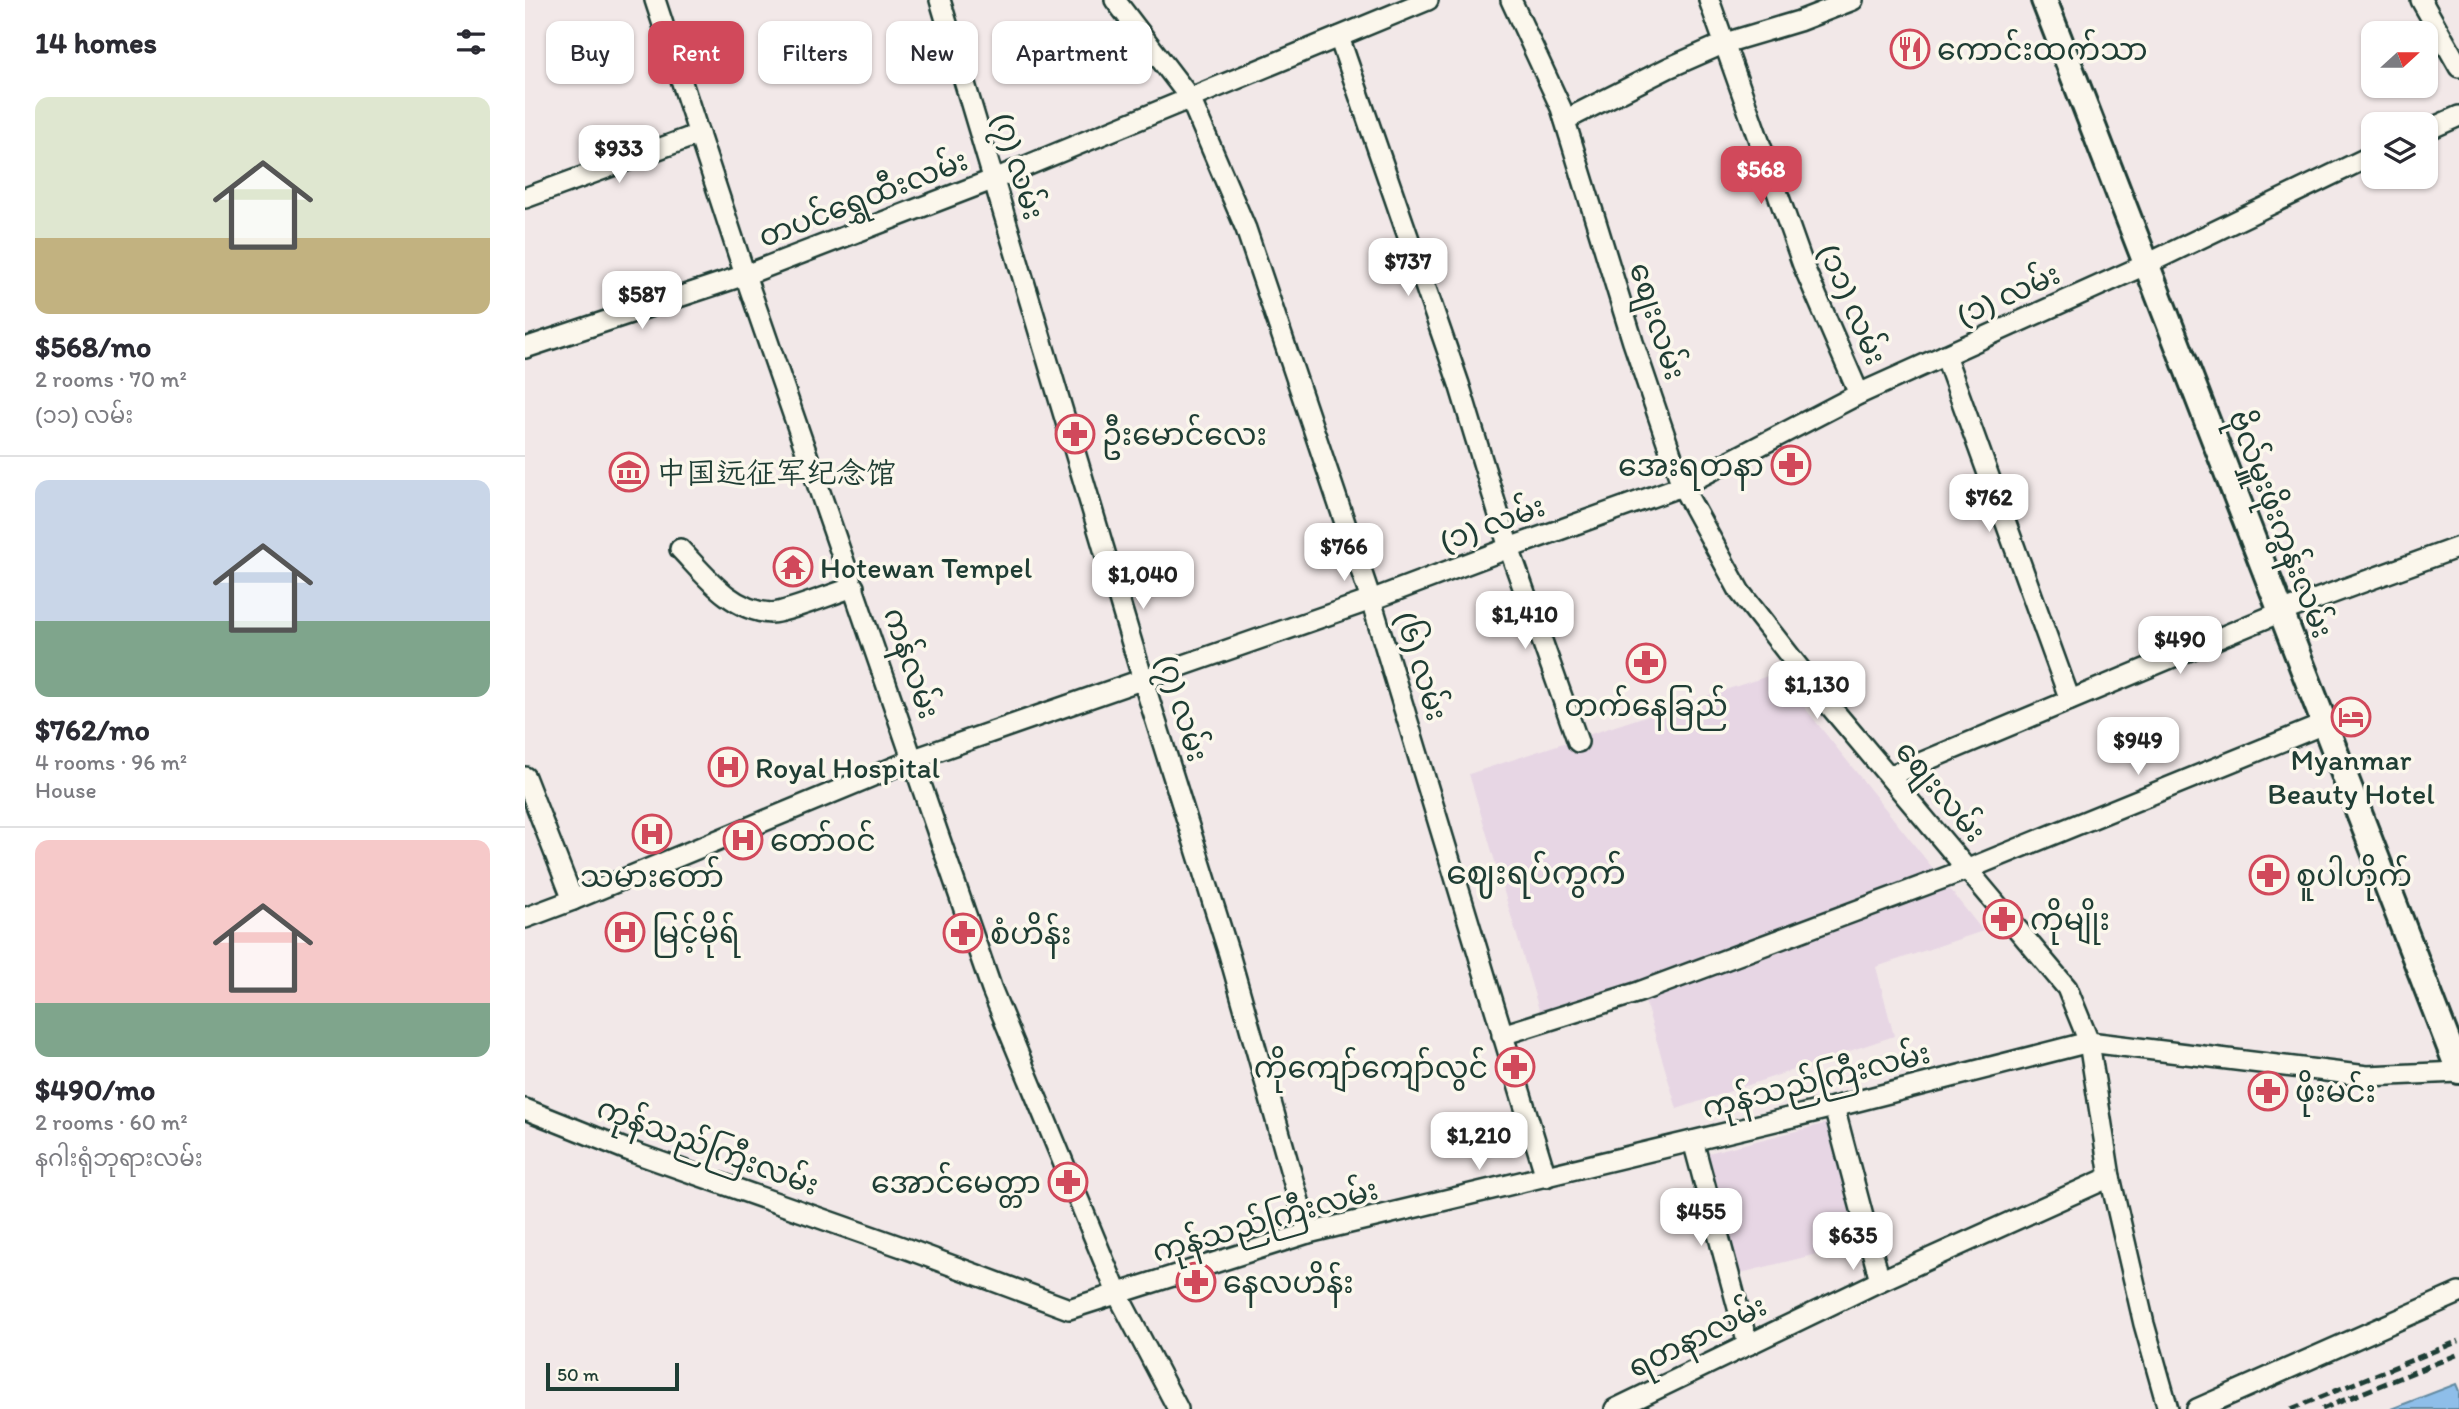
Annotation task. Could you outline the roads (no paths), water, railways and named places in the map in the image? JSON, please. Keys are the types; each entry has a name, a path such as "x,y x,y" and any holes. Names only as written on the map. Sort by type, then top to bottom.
{"street":[{"name":"ကန်လမ်း","path":"655,0 745,275 992,990 1118,1295 1178,1409"},
{"name":"(၇) လမ်း","path":"940,0 1143,680 1229,954 1308,1233"},
{"name":"(၆) လမ်း","path":"1115,0 1190,98 1246,229 1371,600 1546,1177"},
{"name":"တပင်ရွှေထီးလမ်း","path":"525,348 745,275 992,180 1428,0"},
{"name":"စျေးလမ်း","path":"1511,0 1565,120 1633,342 1682,486 1740,592 1818,692 2067,988 2088,1042 2110,1177 2144,1324 2168,1409"},
{"name":"(၁၁) လမ်း","path":"1709,0 1803,265 1859,394"},
{"path":"1565,120 1668,68 1725,43 1799,21 1853,0"},
{"name":"ဗိုလ်မှူးဖိုးကွန်းလမ်း","path":"2044,0 2281,612 2454,1045 2459,1071"},
{"path":"2421,0 2459,68"},
{"path":"1339,37 1459,384 1509,548 1578,742"},
{"path":"2438,125 2459,116"},
{"path":"525,198 699,134"},
{"name":"(၁) လမ်း","path":"573,900 914,759 1371,600 1682,486 1859,394 2147,264 2361,161"},
{"path":"1945,355 2070,700"},
{"path":"1889,776 2281,612 2459,547"},
{"path":"680,549 728,598 757,610 773,613 854,587"},
{"path":"1503,1035 1639,992 1968,869 2325,724"},
{"path":"525,777 573,900 525,918"},
{"name":"ကုန်သည်ကြီးလမ်း","path":"525,1108 635,1153 902,1247 1069,1310 1308,1233 1834,1107 2088,1042 2367,1076 2459,1071"},
{"path":"1834,1107 1880,1281"},
{"path":"1693,1141 1748,1345"},
{"name":"ရတနာလမ်း","path":"1615,1409 1880,1281 2110,1177"},
{"path":"2197,1409 2459,1293"}],"water":[{"path":"2456,1384 2459,1391 2459,1409 2391,1409"}],"railway":[{"path":"2291,1409 2459,1341"},
{"path":"2322,1409 2459,1354"}],"place":[{"name":"ကောင်းထက်သာ","path":"1910,49"},
{"name":"ဦးမောင်လေး","path":"1075,434"},
{"name":"အေးရတနာ","path":"1791,465"},
{"name":"中国远征军纪念馆","path":"629,472"},
{"name":"Hotewan Tempel","path":"793,567"},
{"name":"တက်နေခြည်","path":"1646,663"},
{"name":"Myanmar Beauty Hotel","path":"2351,717"},
{"name":"Royal Hospital","path":"728,767"},
{"name":"သမားတော်","path":"652,834"},
{"name":"တော်ဝင်","path":"743,840"},
{"name":"စူပါဟိုက်","path":"2269,875"},
{"name":"ကိုမျိုး","path":"2003,919"},
{"name":"မြင့်မိုရ်","path":"625,932"},
{"name":"စံဟိန်း","path":"963,933"},
{"name":"ကိုကျော်ကျော်လွင်","path":"1515,1067"},
{"name":"ဖိုးမင်း","path":"2268,1091"},
{"name":"အောင်မေတ္တာ","path":"1068,1182"},
{"name":"နေလဟိန်း","path":"1196,1282"}],"district":[{"name":"ဈေးရပ်ကွက်","path":"1536,872"}]}
